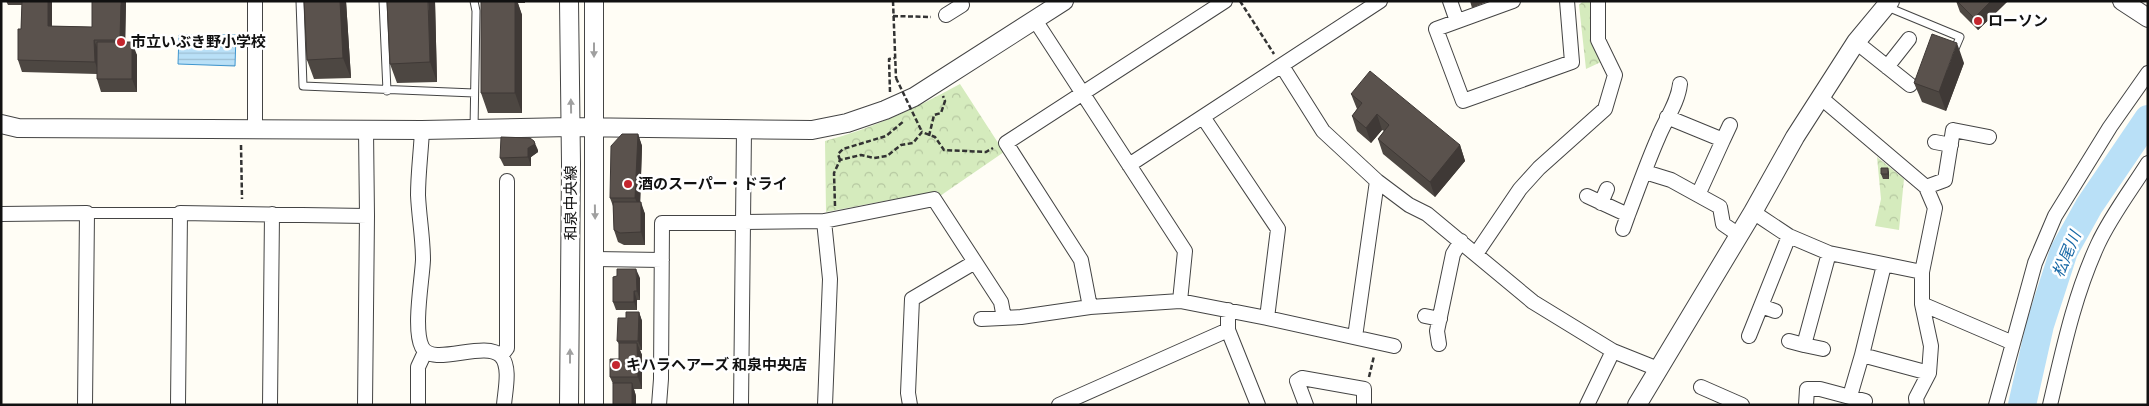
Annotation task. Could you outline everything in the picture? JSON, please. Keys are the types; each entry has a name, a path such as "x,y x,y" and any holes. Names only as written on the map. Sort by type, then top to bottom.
{"street":[{"path":"248,133 255,1"},
{"name":"和泉中央線","path":"569,1 571,127 569,405"},
{"name":"和泉中央線","path":"594,1 594,405"},
{"path":"1,124 18,128 183,130 248,133 571,127 812,130 848,123 914,97 1064,1"},
{"path":"1090,307 1081,260 1006,143 1225,1"},
{"path":"1129,165 1380,1"},
{"path":"1450,1 1457,21"},
{"path":"1513,1 1436,29 1463,101 1572,62 1567,1"},
{"path":"1476,254 1520,189 1539,168 1605,109 1615,76 1598,40 1598,1"},
{"path":"2122,1 2148,18"},
{"path":"946,16 964,2"},
{"path":"1637,405 1753,212 1795,137 1856,42 1887,4"},
{"path":"1035,20 1185,251 1180,301"},
{"path":"1887,66 1909,40"},
{"path":"1856,42 1910,85"},
{"path":"1282,66 1323,131 1409,205 1427,214 1533,302 1613,351 1658,369"},
{"path":"1996,405 2035,263 2055,216 2110,127 2148,73"},
{"path":"1623,229 1672,104 1678,99 1680,84"},
{"path":"1820,97 1926,187 1935,208 1922,272 1922,304 1930,346 1929,373 1916,398 1916,405"},
{"path":"1203,117 1278,229 1267,318"},
{"path":"1667,117 1723,140"},
{"path":"1698,195 1730,125"},
{"path":"365,405 368,216 366,130"},
{"path":"422,130 418,194 423,259 418,311 421,345 425,352"},
{"path":"740,405 744,130"},
{"path":"1926,187 1945,180 1954,130 1989,137"},
{"path":"1935,142 1951,145"},
{"path":"2050,405 2074,306 2084,276 2099,242 2148,163"},
{"path":"1645,172 1671,180 1720,207 1723,224 1739,235"},
{"path":"1355,337 1378,180"},
{"path":"501,356 507,348 508,181"},
{"path":"1601,203 1607,189"},
{"path":"1587,196 1628,215"},
{"path":"658,405 661,379 662,223 830,220 934,199 1000,302 1004,318"},
{"path":"1753,212 1789,236 1829,253 1922,272"},
{"path":"85,405 87,213"},
{"path":"178,405 180,213"},
{"path":"1,214 242,213 368,216"},
{"path":"270,405 272,214"},
{"path":"825,405 830,280 830,220"},
{"path":"1749,336 1789,236"},
{"path":"1439,344 1437,331 1453,254 1461,241"},
{"path":"1804,345 1829,253"},
{"path":"595,259 662,260"},
{"path":"910,405 908,393 912,299 975,262"},
{"path":"1850,396 1884,265"},
{"path":"981,319 1004,318 1090,307 1180,301 1394,346"},
{"path":"1922,304 2013,343"},
{"path":"1761,306 1775,311"},
{"path":"1228,310 1228,330 1258,405"},
{"path":"1425,316 1440,319"},
{"path":"1059,405 1228,330"},
{"path":"1789,340 1822,350"},
{"path":"1587,405 1613,351"},
{"path":"425,352 446,355 461,352 493,352 501,356 506,369 504,405"},
{"path":"418,405 418,367 425,352"},
{"path":"1862,355 1929,373"},
{"path":"1306,405 1296,381 1302,378 1364,389 1364,405"},
{"path":"1701,387 1715,400 1742,405"},
{"path":"1806,405 1807,390 1820,389 1865,401"}],"lane":[{"path":"300,1 303,86 387,91 474,93"},
{"path":"383,1 387,91"},
{"path":"474,1 476,11 474,130"},
{"path":"1887,4 1960,37 1954,51"}],"path":[{"path":"893,1 896,78 922,132 935,138 944,150 978,152"},
{"path":"1240,1 1282,66"},
{"path":"893,16 930,18"},
{"path":"890,96 889,58 895,58"},
{"path":"929,136 934,115 941,113 945,101 941,94 936,100"},
{"path":"830,220 834,173 840,160 838,154 843,149 886,136 901,122 916,114"},
{"path":"840,160 861,155 874,158 888,156 901,145 913,142 922,132"},
{"path":"242,213 248,133"},
{"path":"1364,389 1368,383 1377,342"}],"green space":[{"path":"1583,1 1592,1 1592,41 1601,62 1586,69 1579,5"},
{"path":"960,84 1004,152 940,196 937,191 826,212 825,141 894,117"},
{"path":"1877,157 1904,179 1899,230 1875,226 1881,199"}],"water":[{"path":"179,35 236,35 235,66 178,64"}],"building":[{"path":"22,1 48,1 48,26 92,27 92,1 121,1 120,40 94,40 95,62 18,60 18,29 21,29"},
{"path":"304,1 340,1 343,58 307,60"},
{"path":"387,1 428,1 430,62 390,64"},
{"path":"481,1 515,1 515,93 481,93"},
{"path":"1957,1 1991,1 1974,18"},
{"path":"1932,34 1957,43 1939,92 1914,83"},
{"path":"97,42 132,42 132,79 97,79"},
{"path":"1370,71 1460,145 1430,182 1378,139 1389,125 1377,114 1366,128 1352,116 1362,103 1351,94"},
{"name":"酒のスーパー・ドライ","path":"622,134 638,134 635,198 610,198 611,146"},
{"path":"501,137 530,138 535,144 528,148 528,157 500,158"},
{"path":"1881,168 1888,168 1888,174 1881,174"},
{"path":"613,202 641,202 641,232 620,233 614,230"},
{"path":"617,269 636,269 637,291 634,291 634,302 613,302 613,277 617,276"},
{"path":"626,312 639,312 638,341 617,341 618,318 626,318"},
{"path":"619,343 637,343 638,377 610,377 610,359 619,359"},
{"path":"613,383 632,383 632,405 613,405"}],"waterway":[{"name":"松尾川","path":"2022,405 2040,325 2064,251 2089,206 2148,119"}],"place":[{"name":"ローソン","path":"1978,21"},
{"name":"市立いぶき野小学校","path":"121,42"},
{"name":"酒のスーパー・ドライ","path":"628,184"},
{"name":"キハラヘアーズ 和泉中央店","path":"616,365"}]}
